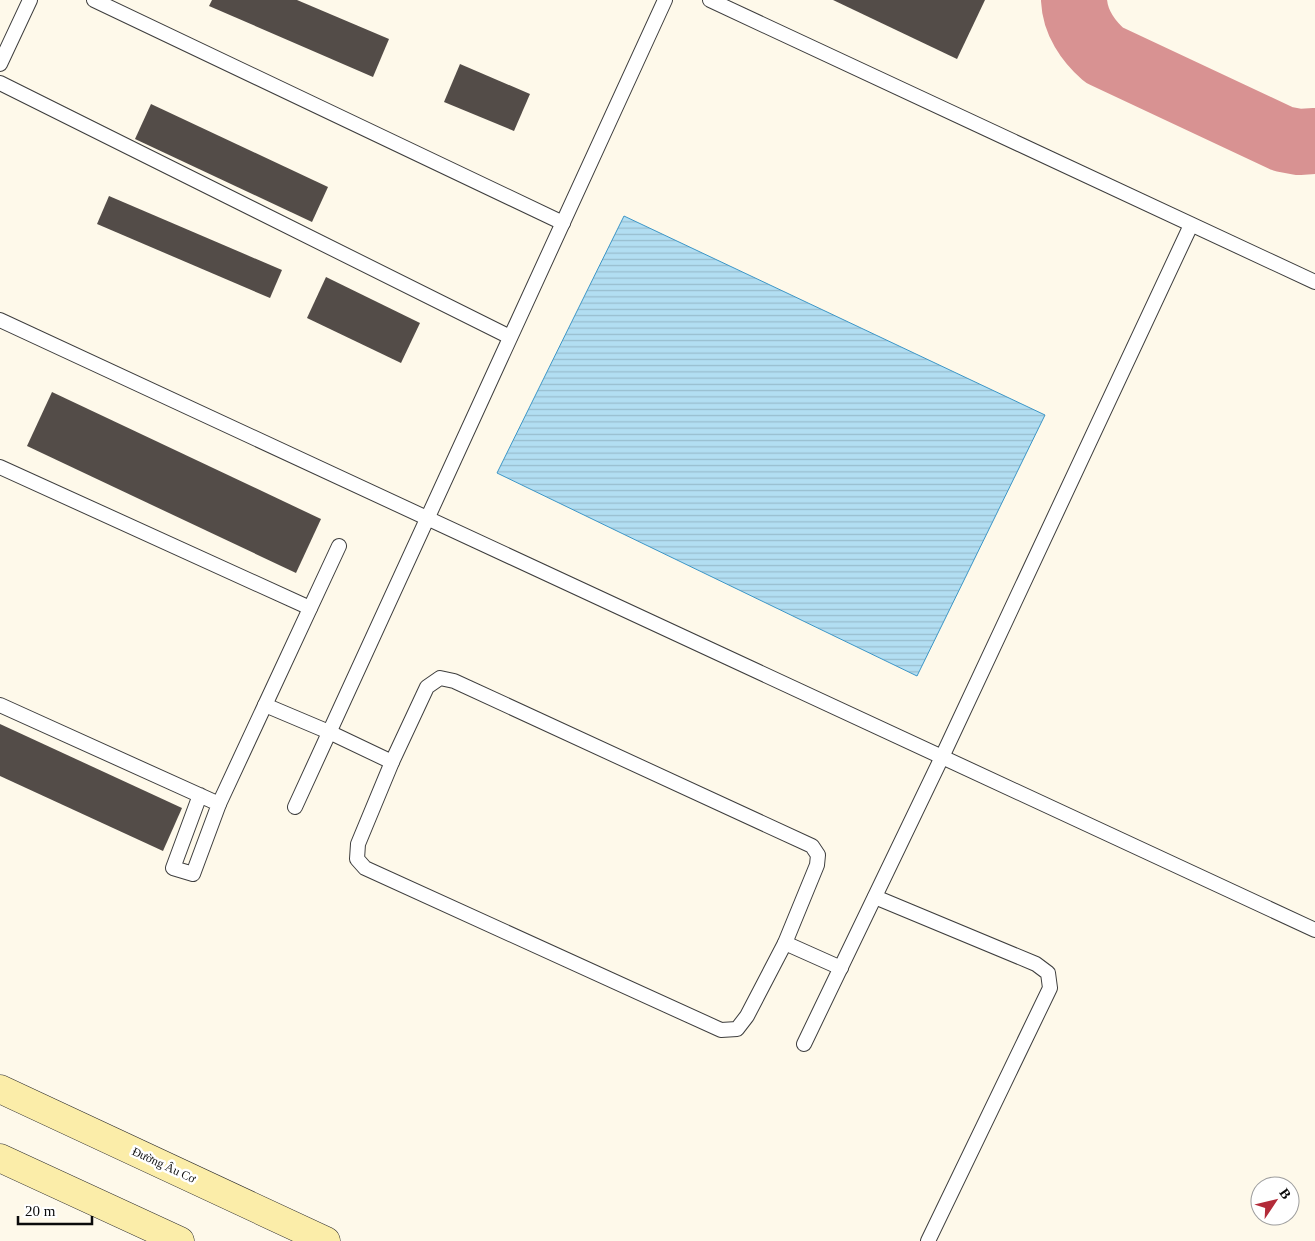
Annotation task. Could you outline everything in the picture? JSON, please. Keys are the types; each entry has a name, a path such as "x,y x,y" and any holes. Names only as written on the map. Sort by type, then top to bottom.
{"street":[{"name":"Đường Âu Cơ","path":"0,1090 326,1241"},
{"path":"0,1158 180,1241"}],"lane":[{"path":"0,64 30,0"},
{"path":"94,0 563,223"},
{"path":"295,807 665,0"},
{"path":"710,0 1315,282"},
{"path":"0,84 510,337"},
{"path":"804,1044 942,757 1191,225"},
{"path":"0,320 1315,930"},
{"path":"0,467 310,608"},
{"path":"200,796 172,868 193,874 219,804 339,546"},
{"path":"440,678 454,681 812,846 818,855 817,865 785,943 748,1016 737,1029 721,1030 365,868 357,859 358,844 392,762 427,688 440,678"},
{"path":"0,705 219,804"},
{"path":"265,705 329,732 392,762"},
{"path":"875,897 1036,964 1048,973 1050,988 928,1241"},
{"path":"785,943 840,968"}],"water":[{"path":"624,216 1045,415 917,676 497,473"}],"building":[{"path":"212,0 297,0 389,39 373,77 209,6"},
{"path":"833,0 985,0 957,59"},
{"path":"460,64 530,94 514,131 444,102"},
{"path":"151,104 328,187 312,222 135,139"},
{"path":"109,196 282,270 270,298 97,224"},
{"path":"326,277 420,323 401,363 307,318"},
{"path":"52,392 321,519 296,573 27,446"},
{"path":"0,724 182,808 163,851 0,776"}],"taxiway":[{"path":"1074,0 1077,16 1083,30 1104,55 1283,139 1299,142 1315,141"}]}
